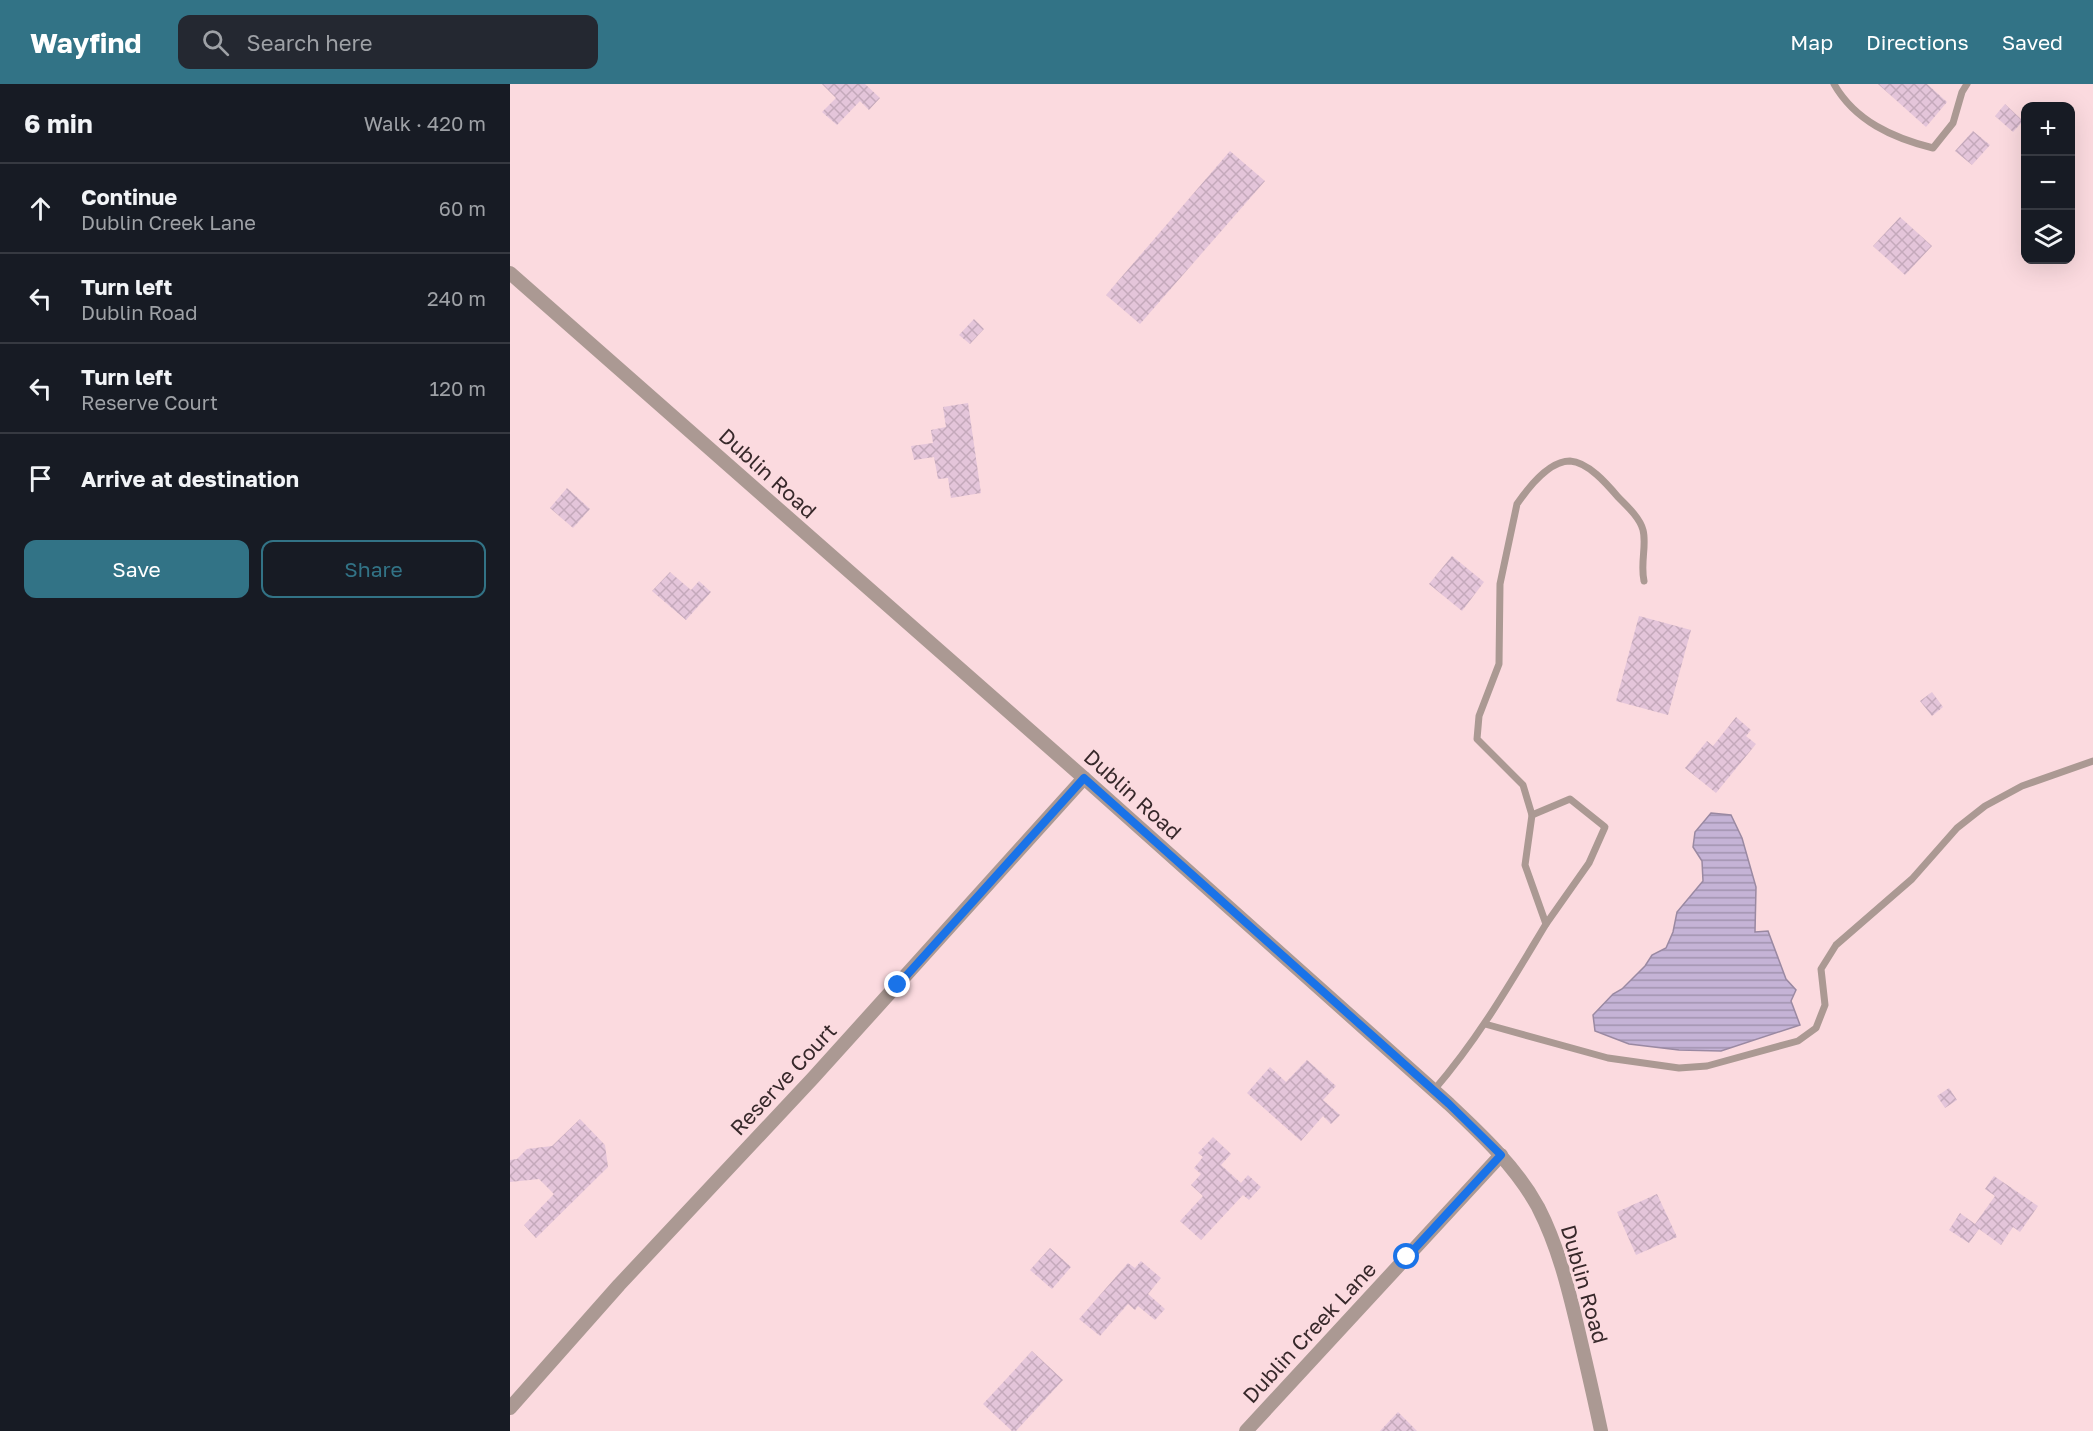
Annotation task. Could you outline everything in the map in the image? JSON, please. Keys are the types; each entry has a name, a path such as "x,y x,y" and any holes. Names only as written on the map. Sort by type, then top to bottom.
{"street":[{"name":"Dublin Road","path":"510,273 1084,778 1434,1090 1501,1155 1537,1206 1554,1244 1568,1287 1601,1431"},
{"name":"Reserve Court","path":"510,1408 619,1285 828,1061 1084,778"},
{"name":"Dublin Creek Lane","path":"1246,1431 1501,1155"}],"lane":[{"path":"1834,84 1849,106 1860,116 1908,142 1933,148 1953,123 1962,92 1967,84"},
{"path":"1546,924 1525,865 1532,815 1523,785 1477,739 1479,716 1499,664 1500,584 1517,504 1525,493 1555,465 1570,461 1582,465 1596,474 1628,508 1642,528 1644,538 1641,568 1644,581"},
{"path":"1485,1024 1608,1058 1679,1068 1707,1066 1798,1041 1816,1028 1825,1005 1821,969 1836,945 1912,879 1957,828 1985,806 2022,786 2093,760"},
{"path":"1434,1090 1462,1058 1485,1024 1546,924 1589,863 1605,827 1570,798 1532,815"}],"shaded area":[{"path":"1711,813 1731,815 1742,838 1756,887 1755,932 1768,931 1786,979 1796,990 1791,1001 1800,1025 1721,1051 1679,1050 1629,1044 1595,1031 1593,1015 1645,966 1652,955 1666,948 1673,932 1677,912 1703,881 1702,861 1693,847 1695,832"}],"building":[{"path":"822,84 865,84 880,98 869,110 860,101 837,125 822,112 836,98"},
{"path":"1878,84 1927,84 1947,102 1926,127"},
{"path":"2005,104 2021,119 2021,123 2013,132 1995,116"},
{"path":"1973,131 1990,145 1972,165 1955,151"},
{"path":"1230,151 1265,181 1140,324 1106,295"},
{"path":"1900,217 1932,246 1905,275 1873,246"},
{"path":"974,319 984,329 970,344 959,335"},
{"path":"968,403 981,493 951,498 948,478 938,479 934,457 914,460 911,446 933,443 931,430 946,427 943,407"},
{"path":"567,488 590,509 573,528 550,508"},
{"path":"1452,556 1484,582 1462,611 1429,584"},
{"path":"670,572 691,590 699,581 711,592 686,620 652,591"},
{"path":"1639,616 1691,630 1668,715 1616,701"},
{"path":"1932,692 1943,707 1932,716 1920,701"},
{"path":"1736,717 1751,730 1746,736 1756,744 1716,793 1685,768 1707,741 1713,746"},
{"path":"1307,1060 1336,1086 1323,1100 1340,1115 1331,1124 1323,1116 1301,1141 1247,1093 1270,1067 1286,1082"},
{"path":"1949,1088 1957,1100 1945,1108 1937,1096"},
{"path":"580,1119 605,1145 608,1167 536,1238 524,1225 554,1194 539,1179 510,1182 510,1160 517,1159 527,1149 552,1146"},
{"path":"1213,1137 1231,1154 1221,1165 1241,1183 1248,1175 1261,1187 1249,1200 1243,1195 1201,1240 1180,1221 1203,1196 1191,1185 1201,1174 1194,1168 1203,1157 1198,1153"},
{"path":"1994,1176 2038,1206 2020,1232 2013,1227 2001,1245 1979,1229 1969,1243 1949,1230 1960,1213 1975,1224 1995,1196 1985,1189"},
{"path":"1657,1194 1677,1237 1636,1255 1617,1212"},
{"path":"1050,1248 1071,1267 1052,1289 1030,1270"},
{"path":"1141,1261 1161,1278 1148,1294 1165,1309 1155,1320 1138,1306 1135,1310 1128,1304 1100,1336 1079,1319 1128,1263 1135,1268"},
{"path":"1032,1351 1063,1380 1016,1431 1012,1431 983,1404"},
{"path":"1398,1412 1417,1431 1380,1431"}],"route":[{"path":"898,985 1084,778 1449,1104 1501,1155 1407,1257"}]}
